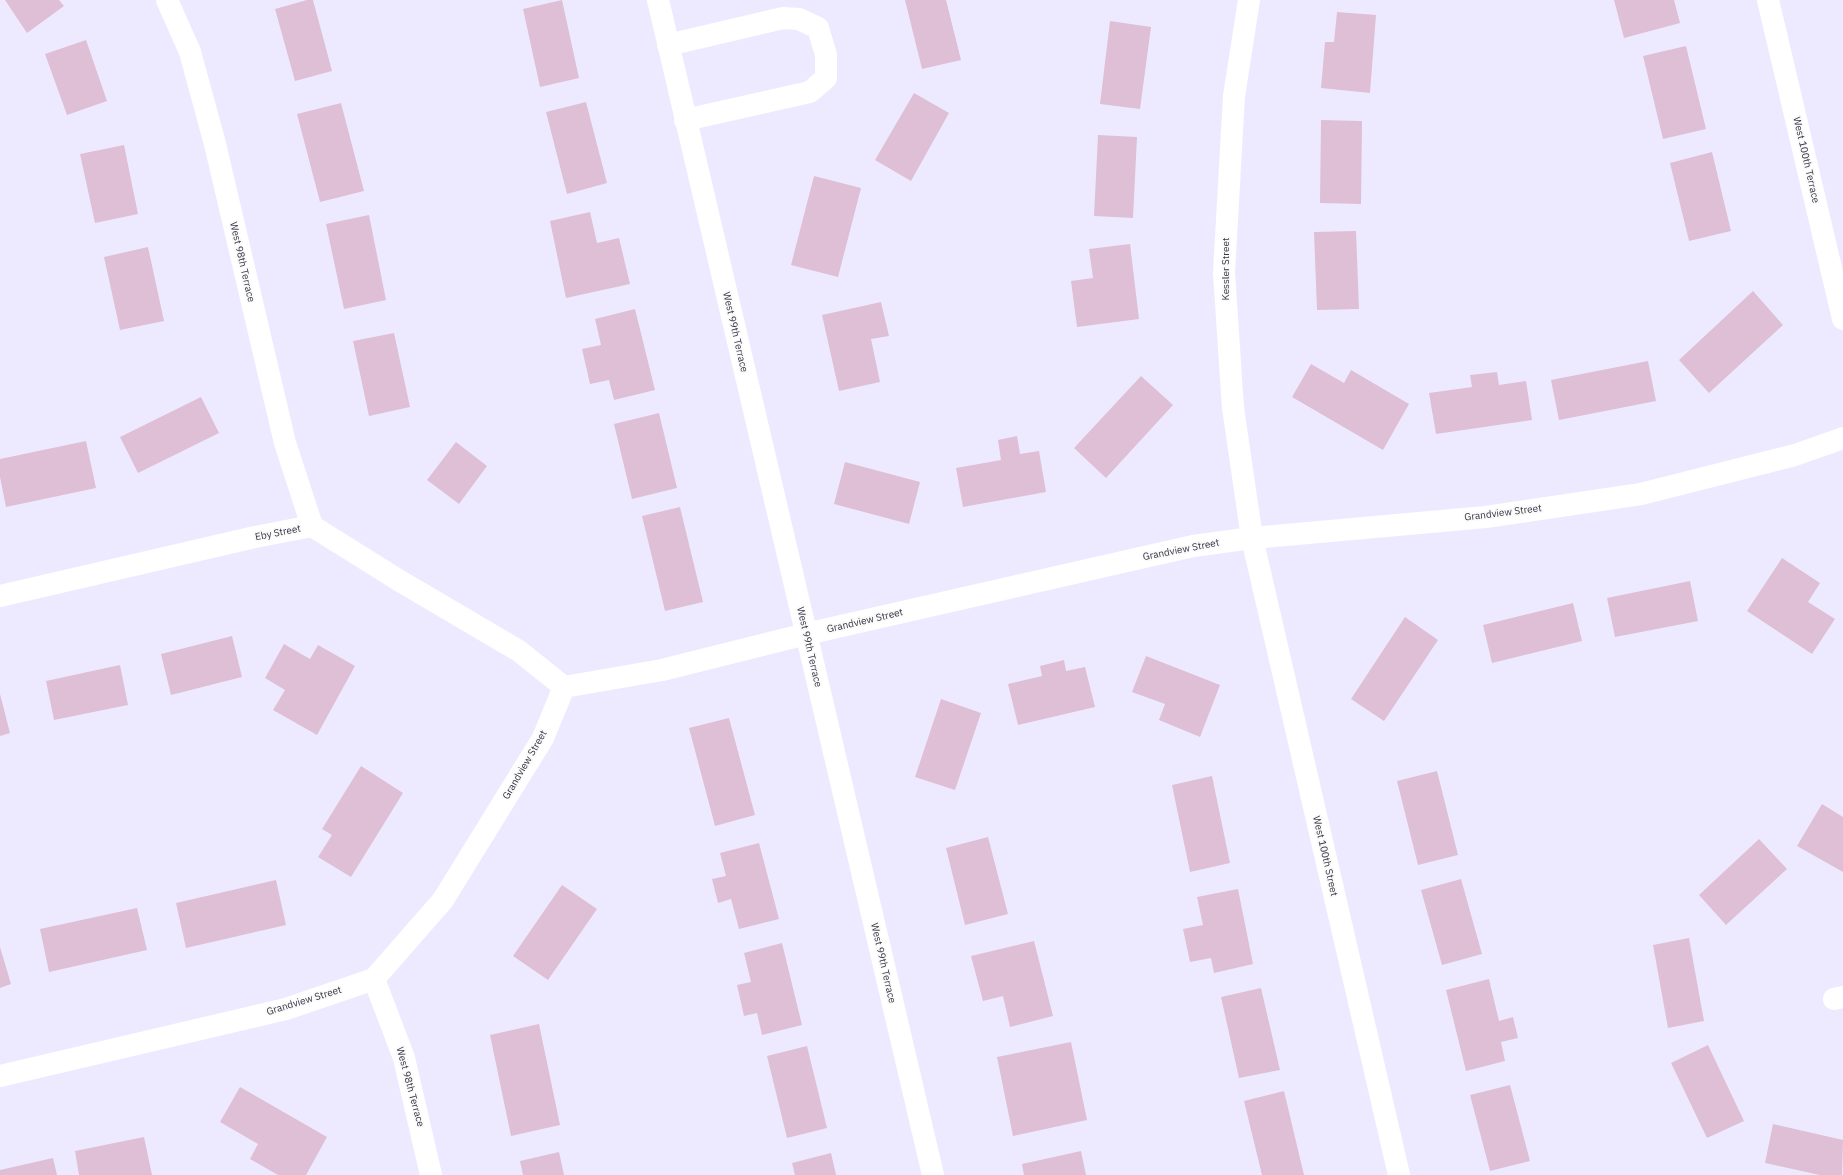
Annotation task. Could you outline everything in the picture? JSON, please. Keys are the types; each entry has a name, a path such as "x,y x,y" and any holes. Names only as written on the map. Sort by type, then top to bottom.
{"street":[{"name":"West 98th Terrace","path":"167,0 192,60 215,144 284,443 312,526"},
{"name":"West 99th Terrace","path":"658,0 933,1175"},
{"name":"Kessler Street","path":"1249,0 1234,96 1224,273 1233,408 1252,538"},
{"name":"West 100th Terrace","path":"1768,0 1843,319"},
{"path":"668,45 783,18 799,19 818,28 826,55 826,78 810,92 686,120"},
{"name":"Grandview Street","path":"0,1076 286,1009 374,978 443,900 543,738 564,687 662,670 806,634 1193,546 1252,538 1486,517 1641,494 1795,456 1843,438"},
{"name":"Eby Street","path":"0,596 255,537 312,526 400,581 519,651 564,687"},
{"name":"West 100th Street","path":"1252,538 1399,1175"},
{"name":"West 98th Terrace","path":"374,978 404,1058 431,1175"}],"building":[{"path":"5,0 59,0 64,6 27,33"},
{"path":"307,0 313,0 332,71 295,81 275,9"},
{"path":"562,0 579,78 540,87 523,9"},
{"path":"905,0 946,0 961,60 922,69"},
{"path":"1614,0 1674,0 1680,23 1624,38"},
{"path":"1337,12 1376,15 1370,93 1321,88 1325,42 1334,42"},
{"path":"1110,21 1151,27 1140,109 1100,104"},
{"path":"86,40 107,101 67,115 45,54"},
{"path":"1686,46 1706,129 1663,139 1643,56"},
{"path":"914,93 949,113 911,181 875,160"},
{"path":"586,102 607,183 567,194 546,112"},
{"path":"341,103 364,191 320,202 297,114"},
{"path":"1321,120 1362,121 1361,204 1320,203"},
{"path":"1098,135 1137,137 1133,218 1094,216"},
{"path":"124,145 138,214 95,223 80,154"},
{"path":"1712,152 1731,231 1689,241 1670,163"},
{"path":"814,176 861,188 838,277 791,265"},
{"path":"590,212 597,243 619,238 630,284 566,298 550,221"},
{"path":"369,215 386,300 344,309 326,224"},
{"path":"1356,231 1359,309 1317,310 1314,232"},
{"path":"1130,244 1139,319 1077,327 1071,281 1093,278 1089,249"},
{"path":"148,247 164,321 120,330 104,257"},
{"path":"1753,291 1783,325 1709,393 1679,360"},
{"path":"881,302 889,336 871,339 880,382 839,391 822,315"},
{"path":"635,309 655,390 614,400 609,380 590,384 582,349 601,345 595,319"},
{"path":"394,333 410,407 369,416 353,341"},
{"path":"1648,361 1656,401 1559,420 1551,380"},
{"path":"1311,364 1344,383 1351,370 1409,404 1383,450 1292,397"},
{"path":"1497,372 1499,385 1526,381 1532,420 1436,434 1429,393 1472,387 1470,375"},
{"path":"1141,376 1173,405 1106,478 1074,448"},
{"path":"201,397 219,433 138,473 120,437"},
{"path":"659,413 677,488 632,499 614,424"},
{"path":"1017,436 1020,454 1039,451 1046,492 963,507 956,468 1001,460 998,440"},
{"path":"86,441 96,488 6,507 0,477 0,459"},
{"path":"456,442 487,466 459,504 427,480"},
{"path":"845,462 920,482 909,524 834,504"},
{"path":"680,507 703,602 665,611 642,516"},
{"path":"1782,558 1820,583 1808,602 1835,619 1812,654 1747,611"},
{"path":"1690,581 1698,621 1615,637 1607,598"},
{"path":"1573,603 1582,641 1492,663 1483,625"},
{"path":"1405,617 1438,640 1384,721 1351,699"},
{"path":"232,636 242,677 171,695 161,654"},
{"path":"284,644 310,659 318,645 355,666 317,735 273,710 285,690 265,678"},
{"path":"1146,656 1220,685 1200,737 1159,720 1165,704 1132,692"},
{"path":"1064,660 1066,671 1085,667 1095,707 1018,725 1008,684 1042,676 1040,666"},
{"path":"120,665 128,705 54,720 46,681"},
{"path":"0,694 10,733 0,736"},
{"path":"941,699 981,713 955,790 915,777"},
{"path":"729,718 755,815 715,826 689,728"},
{"path":"361,766 403,793 351,877 318,857 332,835 322,829"},
{"path":"1437,771 1458,855 1418,865 1397,781"},
{"path":"1212,776 1230,863 1190,872 1172,785"},
{"path":"1822,804 1843,817 1843,872 1797,846"},
{"path":"988,837 1008,914 965,925 946,848"},
{"path":"1759,839 1787,869 1726,925 1699,895"},
{"path":"759,843 779,919 739,929 731,899 718,903 712,879 726,876 720,853"},
{"path":"1461,879 1482,954 1442,965 1421,890"},
{"path":"276,880 286,925 186,948 176,903"},
{"path":"562,885 597,909 548,980 513,956"},
{"path":"1238,889 1253,964 1214,973 1211,958 1190,962 1183,929 1203,925 1197,897"},
{"path":"137,908 147,950 49,972 40,929"},
{"path":"1689,938 1704,1021 1668,1028 1653,945"},
{"path":"1034,941 1053,1016 1010,1027 1003,996 983,1001 971,956"},
{"path":"782,943 802,1025 762,1035 757,1013 744,1016 737,985 751,982 744,953"},
{"path":"0,947 11,984 0,988"},
{"path":"1489,979 1499,1021 1513,1017 1518,1038 1501,1042 1505,1061 1466,1071 1446,990"},
{"path":"1261,988 1280,1070 1239,1078 1221,997"},
{"path":"539,1024 560,1125 511,1136 490,1035"},
{"path":"1071,1042 1087,1120 1013,1136 997,1057"},
{"path":"1708,1045 1744,1121 1707,1138 1671,1063"},
{"path":"807,1046 827,1128 787,1138 767,1056"},
{"path":"1510,1085 1530,1161 1490,1171 1470,1095"},
{"path":"240,1087 327,1137 306,1175 278,1175 250,1159 258,1144 220,1122"},
{"path":"1284,1091 1304,1175 1262,1175 1244,1101"},
{"path":"1773,1124 1843,1140 1842,1175 1820,1175 1765,1163"},
{"path":"144,1137 152,1175 79,1175 75,1151"},
{"path":"1081,1151 1086,1175 1024,1175 1022,1164"},
{"path":"559,1152 564,1175 523,1175 520,1161"},
{"path":"831,1153 836,1175 795,1175 792,1163"},
{"path":"53,1158 57,1175 0,1175 0,1170"}]}
